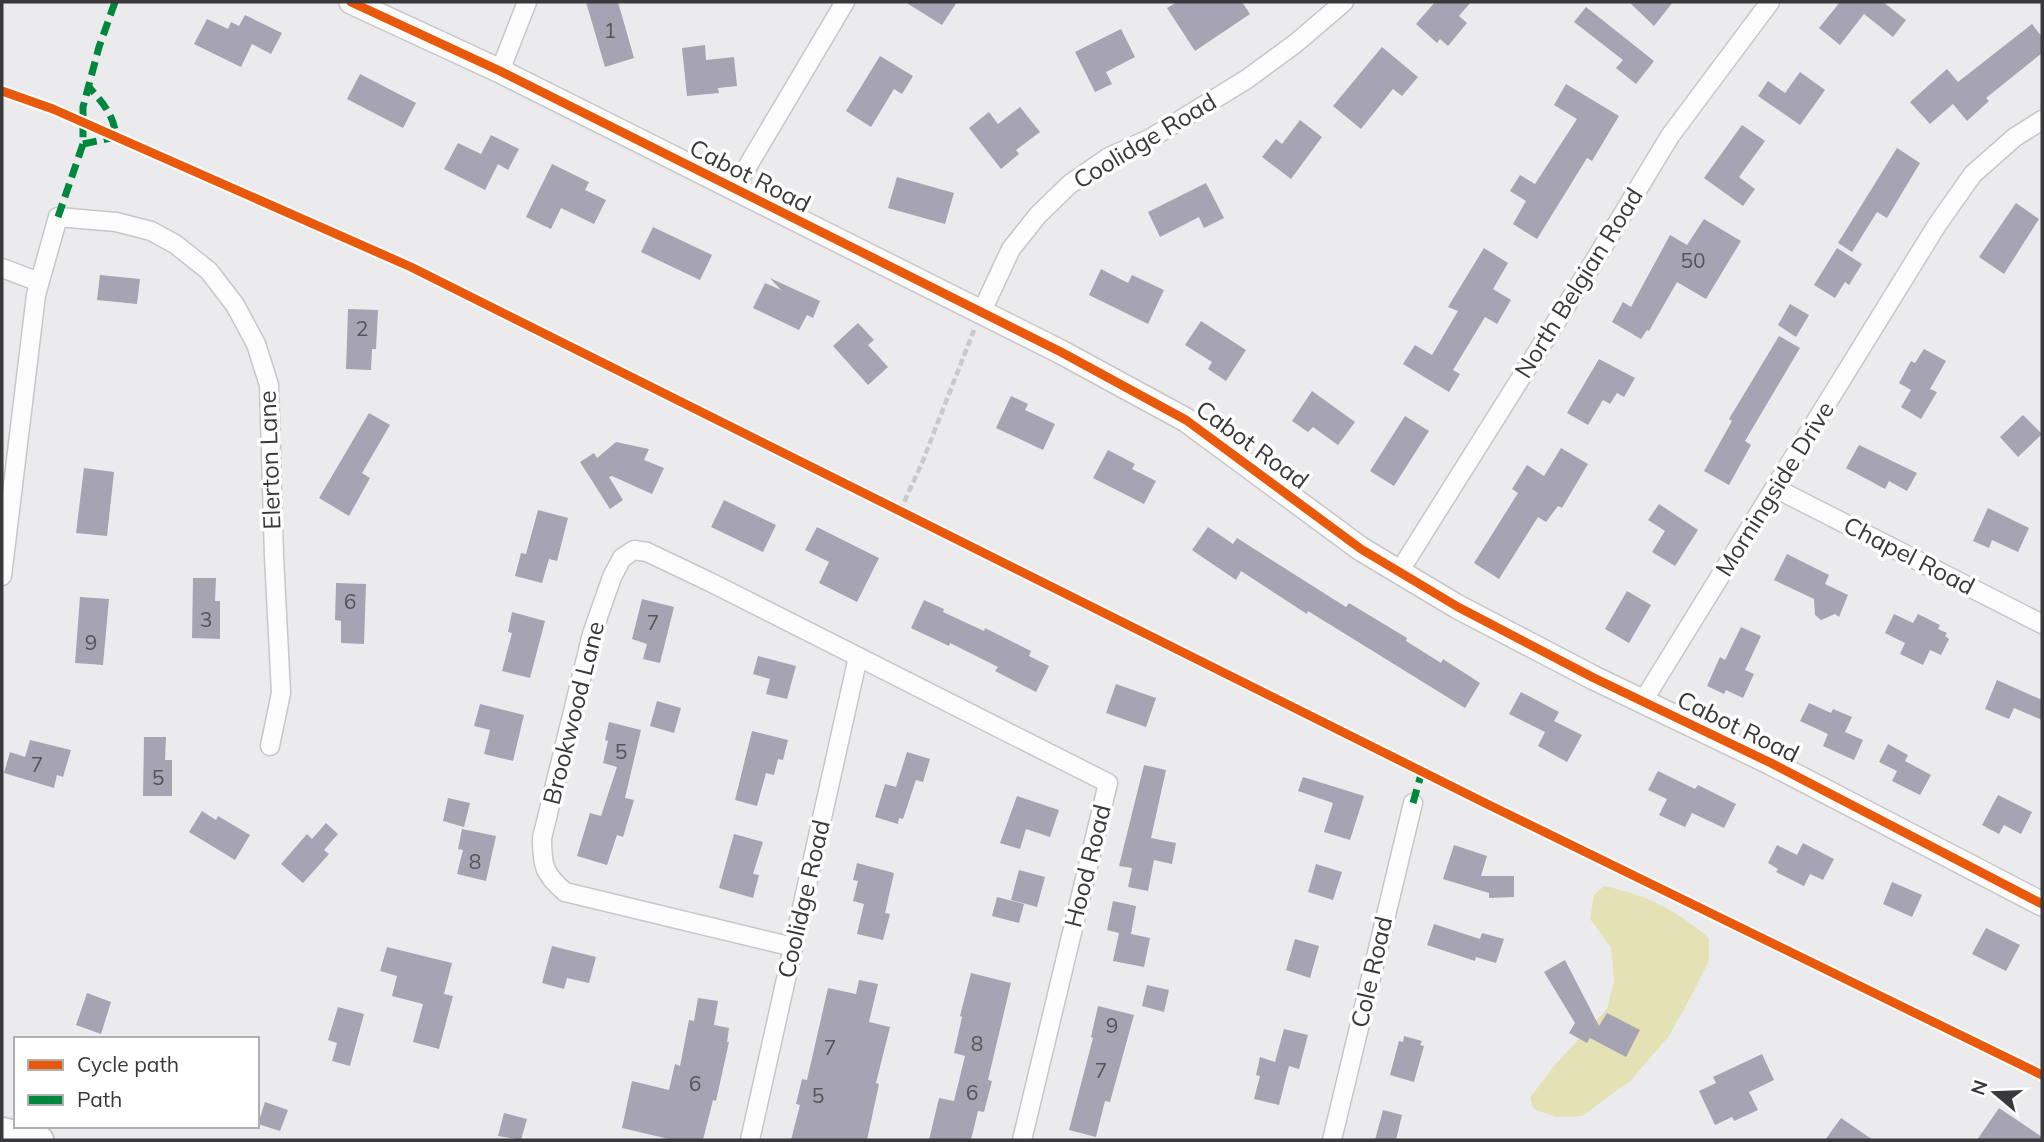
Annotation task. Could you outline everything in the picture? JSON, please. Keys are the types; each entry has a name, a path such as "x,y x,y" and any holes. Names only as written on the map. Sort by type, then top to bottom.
{"main road":[{"path":"2,1132 40,1140"}],"street":[{"name":"Cabot Road","path":"351,2 500,71 1061,352 1186,420 1361,550 1458,607 2042,904"},
{"path":"500,71 527,2"},
{"path":"734,189 845,2"},
{"name":"Coolidge Road","path":"981,313 1011,249 1038,215 1070,184 1110,157 1151,138 1236,87 1296,43 1344,2"},
{"name":"North Belgian Road","path":"1399,572 1670,136 1769,2"},
{"name":"Morningside Drive","path":"1643,701 1937,225 1973,174 2015,137 2042,120"},
{"name":"Elerton Lane","path":"39,282 58,217 116,222 151,230 175,244 209,271 235,305 256,344 269,385 281,693 270,746"},
{"path":"2,268 39,282 2,576"},
{"name":"Chapel Road","path":"1776,488 2042,624"},
{"name":"Brookwood Lane","path":"793,947 565,892 550,879 542,862 542,838 592,634 612,577 622,558 634,550 647,552 858,657"},
{"name":"Coolidge Road","path":"750,1140 858,657"},
{"name":"Hood Road","path":"858,657 1108,783 1023,1140"},
{"name":"Cole Road","path":"1332,1140 1413,803"}],"path":[{"path":"900,511 922,463 981,313"},
{"path":"888,505 913,517"}],"shaded area":[{"path":"1604,886 1648,899 1684,919 1709,938 1709,961 1669,1036 1630,1081 1582,1116 1556,1117 1534,1109 1530,1098 1553,1067 1607,1009 1614,981 1611,947 1590,919 1594,895"}],"building":[{"path":"586,2 618,2 634,58 605,67"},
{"path":"905,2 957,2 942,25"},
{"path":"1177,2 1242,2 1250,14 1195,51 1167,8"},
{"path":"1435,2 1471,2 1459,16 1467,23 1448,46 1440,39 1437,43 1416,24"},
{"path":"1629,2 1673,2 1654,26"},
{"path":"1840,2 1883,2 1906,20 1893,37 1864,14 1840,45 1819,28"},
{"path":"1586,7 1654,61 1636,84 1616,68 1623,60 1574,22"},
{"path":"245,15 282,33 271,54 252,44 241,67 194,44 207,19 228,29 231,22 239,26"},
{"path":"2032,24 2042,37 2042,53 1986,98 1989,101 1967,121 1953,104 1930,124 1910,102 1947,69 1958,82"},
{"path":"1121,29 1135,57 1106,72 1112,84 1095,92 1075,52"},
{"path":"705,45 706,60 734,57 737,86 718,88 719,93 687,96 682,48"},
{"path":"1382,47 1418,77 1402,96 1393,89 1361,129 1333,106"},
{"path":"880,56 913,76 902,94 894,89 871,127 846,111"},
{"path":"1800,72 1825,90 1800,125 1758,96 1768,81 1785,93"},
{"path":"360,74 416,103 403,128 347,99"},
{"path":"1566,84 1619,116 1592,161 1587,158 1537,239 1513,224 1526,201 1510,191 1520,175 1535,184 1577,119 1554,105"},
{"path":"1020,107 1040,132 1016,150 1019,154 1001,169 969,128 989,112 998,124"},
{"path":"1300,120 1322,137 1291,179 1262,157 1276,139 1282,144"},
{"path":"1742,125 1765,141 1739,177 1755,189 1743,206 1704,178"},
{"path":"491,135 519,149 508,170 498,164 485,190 444,169 458,143 481,154"},
{"path":"1897,148 1920,163 1887,218 1877,212 1852,252 1838,243"},
{"path":"552,164 589,182 585,190 606,200 594,224 561,208 551,229 526,217"},
{"path":"897,177 954,193 945,224 888,208"},
{"path":"1206,183 1224,218 1204,228 1199,217 1160,237 1148,212"},
{"path":"2016,203 2039,219 2004,274 1979,257"},
{"path":"1704,219 1741,241 1706,299 1677,282 1649,331 1647,330 1641,339 1612,322 1623,302 1631,307 1670,235 1687,245"},
{"path":"653,227 712,255 700,280 641,252"},
{"path":"1484,248 1508,263 1493,289 1511,300 1497,324 1485,317 1453,370 1460,374 1449,392 1403,364 1415,345 1432,355 1458,311 1448,307"},
{"path":"1837,248 1862,264 1849,285 1845,282 1835,298 1814,285"},
{"path":"1101,269 1128,283 1132,275 1164,290 1148,324 1089,295"},
{"path":"100,275 140,279 137,304 97,300"},
{"path":"770,278 820,301 813,318 807,315 799,330 753,308 765,283 781,290"},
{"path":"1790,304 1809,315 1796,337 1778,325"},
{"path":"348,309 378,310 376,349 372,349 371,370 346,369"},
{"path":"1201,321 1246,350 1226,381 1208,369 1212,362 1185,345"},
{"path":"858,323 874,340 868,345 888,367 868,385 833,346"},
{"path":"1779,336 1800,348 1745,441 1751,445 1729,485 1704,471 1732,421 1729,419"},
{"path":"1924,349 1946,361 1930,389 1937,392 1921,419 1901,407 1911,390 1899,383 1911,361 1915,363"},
{"path":"1599,359 1635,378 1624,397 1617,393 1610,404 1603,400 1588,425 1567,413"},
{"path":"1312,391 1355,422 1338,445 1313,427 1308,432 1292,421"},
{"path":"1011,396 1028,404 1025,410 1055,424 1043,450 996,428"},
{"path":"369,413 390,425 362,473 370,478 349,516 319,498"},
{"path":"2023,415 2042,434 2018,457 2000,437"},
{"path":"1405,416 1429,431 1394,486 1370,471"},
{"path":"616,442 649,449 644,460 664,468 652,494 609,477 623,500 610,509 580,462 594,453 597,458"},
{"path":"1859,445 1917,473 1907,491 1889,481 1885,489 1846,468"},
{"path":"1561,448 1588,464 1562,508 1558,506 1546,522 1538,517 1499,579 1474,563 1518,493 1512,489 1527,465 1544,476"},
{"path":"1108,450 1135,464 1132,469 1156,481 1144,504 1093,478"},
{"path":"84,468 114,472 107,536 76,533"},
{"path":"724,500 776,525 763,552 711,527"},
{"path":"1659,504 1698,530 1675,566 1652,552 1665,531 1648,520"},
{"path":"1988,508 2029,528 2018,552 1992,540 1989,548 1973,541"},
{"path":"538,510 568,518 557,561 549,559 542,583 515,576 521,553 526,554"},
{"path":"817,527 879,558 857,602 819,583 829,562 805,550"},
{"path":"1208,527 1233,544 1237,538 1346,607 1349,603 1407,638 1406,641 1441,663 1443,659 1480,683 1465,708 1308,611 1307,614 1241,571 1236,580 1192,550"},
{"path":"1787,554 1829,575 1825,584 1848,595 1839,617 1835,614 1821,620 1815,615 1814,599 1774,580"},
{"path":"193,578 216,578 215,601 220,601 220,639 192,638"},
{"path":"336,583 366,584 364,644 341,643 341,621 335,620"},
{"path":"1627,591 1651,605 1629,643 1605,629"},
{"path":"80,597 109,599 103,665 75,663"},
{"path":"642,599 674,607 660,663 643,659 647,644 632,639"},
{"path":"924,600 944,609 943,612 984,631 985,628 1031,651 1029,656 1049,666 1036,692 995,671 998,667 950,643 949,646 911,628"},
{"path":"512,612 545,621 530,678 502,671 512,633 508,632"},
{"path":"1894,614 1913,623 1918,614 1940,625 1938,629 1947,633 1945,636 1949,639 1941,655 1930,650 1923,665 1900,654 1905,643 1885,633"},
{"path":"1741,627 1761,636 1745,670 1754,674 1743,698 1726,690 1724,694 1707,686 1720,657 1725,660"},
{"path":"758,656 796,666 787,699 766,694 770,679 753,674"},
{"path":"1997,680 2042,700 2042,720 2014,708 2009,719 1985,709"},
{"path":"1116,684 1156,698 1146,727 1106,713"},
{"path":"1521,692 1559,712 1554,721 1582,735 1567,762 1538,746 1545,732 1509,714"},
{"path":"657,701 681,708 674,733 650,726"},
{"path":"1809,703 1831,713 1833,709 1852,717 1845,732 1863,740 1854,760 1823,746 1828,734 1800,721"},
{"path":"480,704 524,715 513,761 484,754 490,730 474,726"},
{"path":"609,722 641,730 625,798 634,800 623,837 617,835 607,865 577,856 590,813 601,816 617,767 603,763"},
{"path":"752,731 788,740 783,760 778,759 774,775 766,773 757,806 735,800"},
{"path":"144,737 166,737 165,760 172,760 172,796 143,796"},
{"path":"30,740 71,750 63,777 57,775 54,788 4,773 10,752 25,757"},
{"path":"1888,744 1908,755 1905,761 1931,775 1920,795 1892,781 1897,771 1879,762"},
{"path":"907,752 930,759 923,782 916,780 903,819 899,818 898,824 875,817 885,784 896,787"},
{"path":"1144,765 1166,770 1151,838 1176,843 1172,864 1154,860 1148,891 1128,887 1132,868 1119,866"},
{"path":"1658,771 1695,789 1698,785 1736,804 1724,828 1692,813 1685,827 1659,815 1667,799 1648,790"},
{"path":"1303,777 1364,796 1350,840 1324,832 1333,803 1298,791"},
{"path":"1998,795 2032,812 2021,834 2004,825 1999,834 1982,825"},
{"path":"1017,796 1059,810 1050,837 1026,829 1020,849 1000,843"},
{"path":"448,798 470,803 464,827 443,821"},
{"path":"202,811 216,820 218,816 250,835 235,860 189,832"},
{"path":"326,823 338,834 324,850 329,854 303,883 281,864 307,834 312,839"},
{"path":"462,829 496,836 486,881 457,874 463,850 458,849"},
{"path":"734,834 763,842 753,874 759,875 753,898 719,888"},
{"path":"1803,843 1834,859 1823,880 1810,874 1804,886 1776,872 1778,869 1768,863 1777,845 1797,855"},
{"path":"1454,845 1487,856 1481,876 1514,876 1514,897 1489,898 1489,893 1443,879"},
{"path":"857,863 894,873 885,913 890,914 883,940 857,934 864,904 853,901 858,881 853,880"},
{"path":"1316,864 1342,872 1333,900 1308,892"},
{"path":"1019,870 1045,877 1037,907 1011,900"},
{"path":"1892,882 1922,895 1912,917 1883,904"},
{"path":"997,897 1024,904 1019,923 992,916"},
{"path":"1113,901 1136,906 1131,934 1150,938 1144,967 1113,961 1119,933 1107,930"},
{"path":"1434,924 1480,939 1482,933 1504,939 1496,963 1476,957 1475,961 1427,945"},
{"path":"1986,928 2020,945 2006,971 1972,954"},
{"path":"1295,939 1319,946 1310,978 1286,970"},
{"path":"552,946 596,957 589,983 567,978 564,989 542,983"},
{"path":"387,947 452,963 444,994 453,996 439,1049 413,1042 423,1004 392,996 397,976 380,971"},
{"path":"1565,960 1599,1026 1607,1013 1640,1030 1626,1057 1590,1038 1587,1043 1569,1033 1575,1023 1544,972"},
{"path":"971,973 1011,983 988,1080 992,1081 984,1112 978,1111 971,1140 929,1140 939,1098 954,1101 965,1056 954,1053"},
{"path":"859,980 878,984 869,1022 890,1027 876,1083 879,1084 867,1140 791,1140 800,1105 796,1104 802,1079 807,1080 828,988 856,994"},
{"path":"1147,985 1169,990 1164,1012 1142,1006"},
{"path":"87,993 111,1002 101,1034 76,1025"},
{"path":"698,998 718,1001 714,1025 729,1028 729,1042 716,1101 713,1100 703,1140 673,1140 622,1128 632,1081 669,1090 675,1064 680,1066 689,1020 694,1021"},
{"path":"1098,1006 1134,1015 1110,1102 1105,1101 1096,1137 1069,1130 1093,1038 1091,1037"},
{"path":"338,1007 364,1014 350,1066 332,1061 337,1043 328,1040"},
{"path":"1284,1029 1308,1035 1299,1069 1289,1066 1279,1105 1254,1099 1260,1076 1256,1075 1260,1057 1275,1062"},
{"path":"1404,1036 1422,1041 1420,1045 1424,1046 1414,1082 1390,1075 1399,1041 1403,1042"},
{"path":"1762,1054 1774,1080 1749,1092 1758,1110 1734,1121 1732,1117 1715,1125 1699,1091 1716,1083 1713,1077"},
{"path":"265,1102 288,1110 280,1131 259,1124"},
{"path":"1999,1108 2042,1137 2042,1140 1977,1140"},
{"path":"1383,1110 1402,1115 1396,1140 1375,1140"},
{"path":"504,1113 527,1119 521,1140 498,1136"},
{"path":"1841,1118 1873,1140 1825,1140"}],"marked path":[{"path":"58,217 83,144 83,107 99,47 115,2"},
{"path":"83,144 116,137 110,116 89,87"},
{"path":"1413,803 1422,771"}],"cycle path":[{"path":"351,2 500,71 1061,352 1186,420 1361,549 1458,607 1594,678 1771,763 2042,904"},
{"path":"2,91 53,109 411,267 1489,805 2042,1075"}]}
